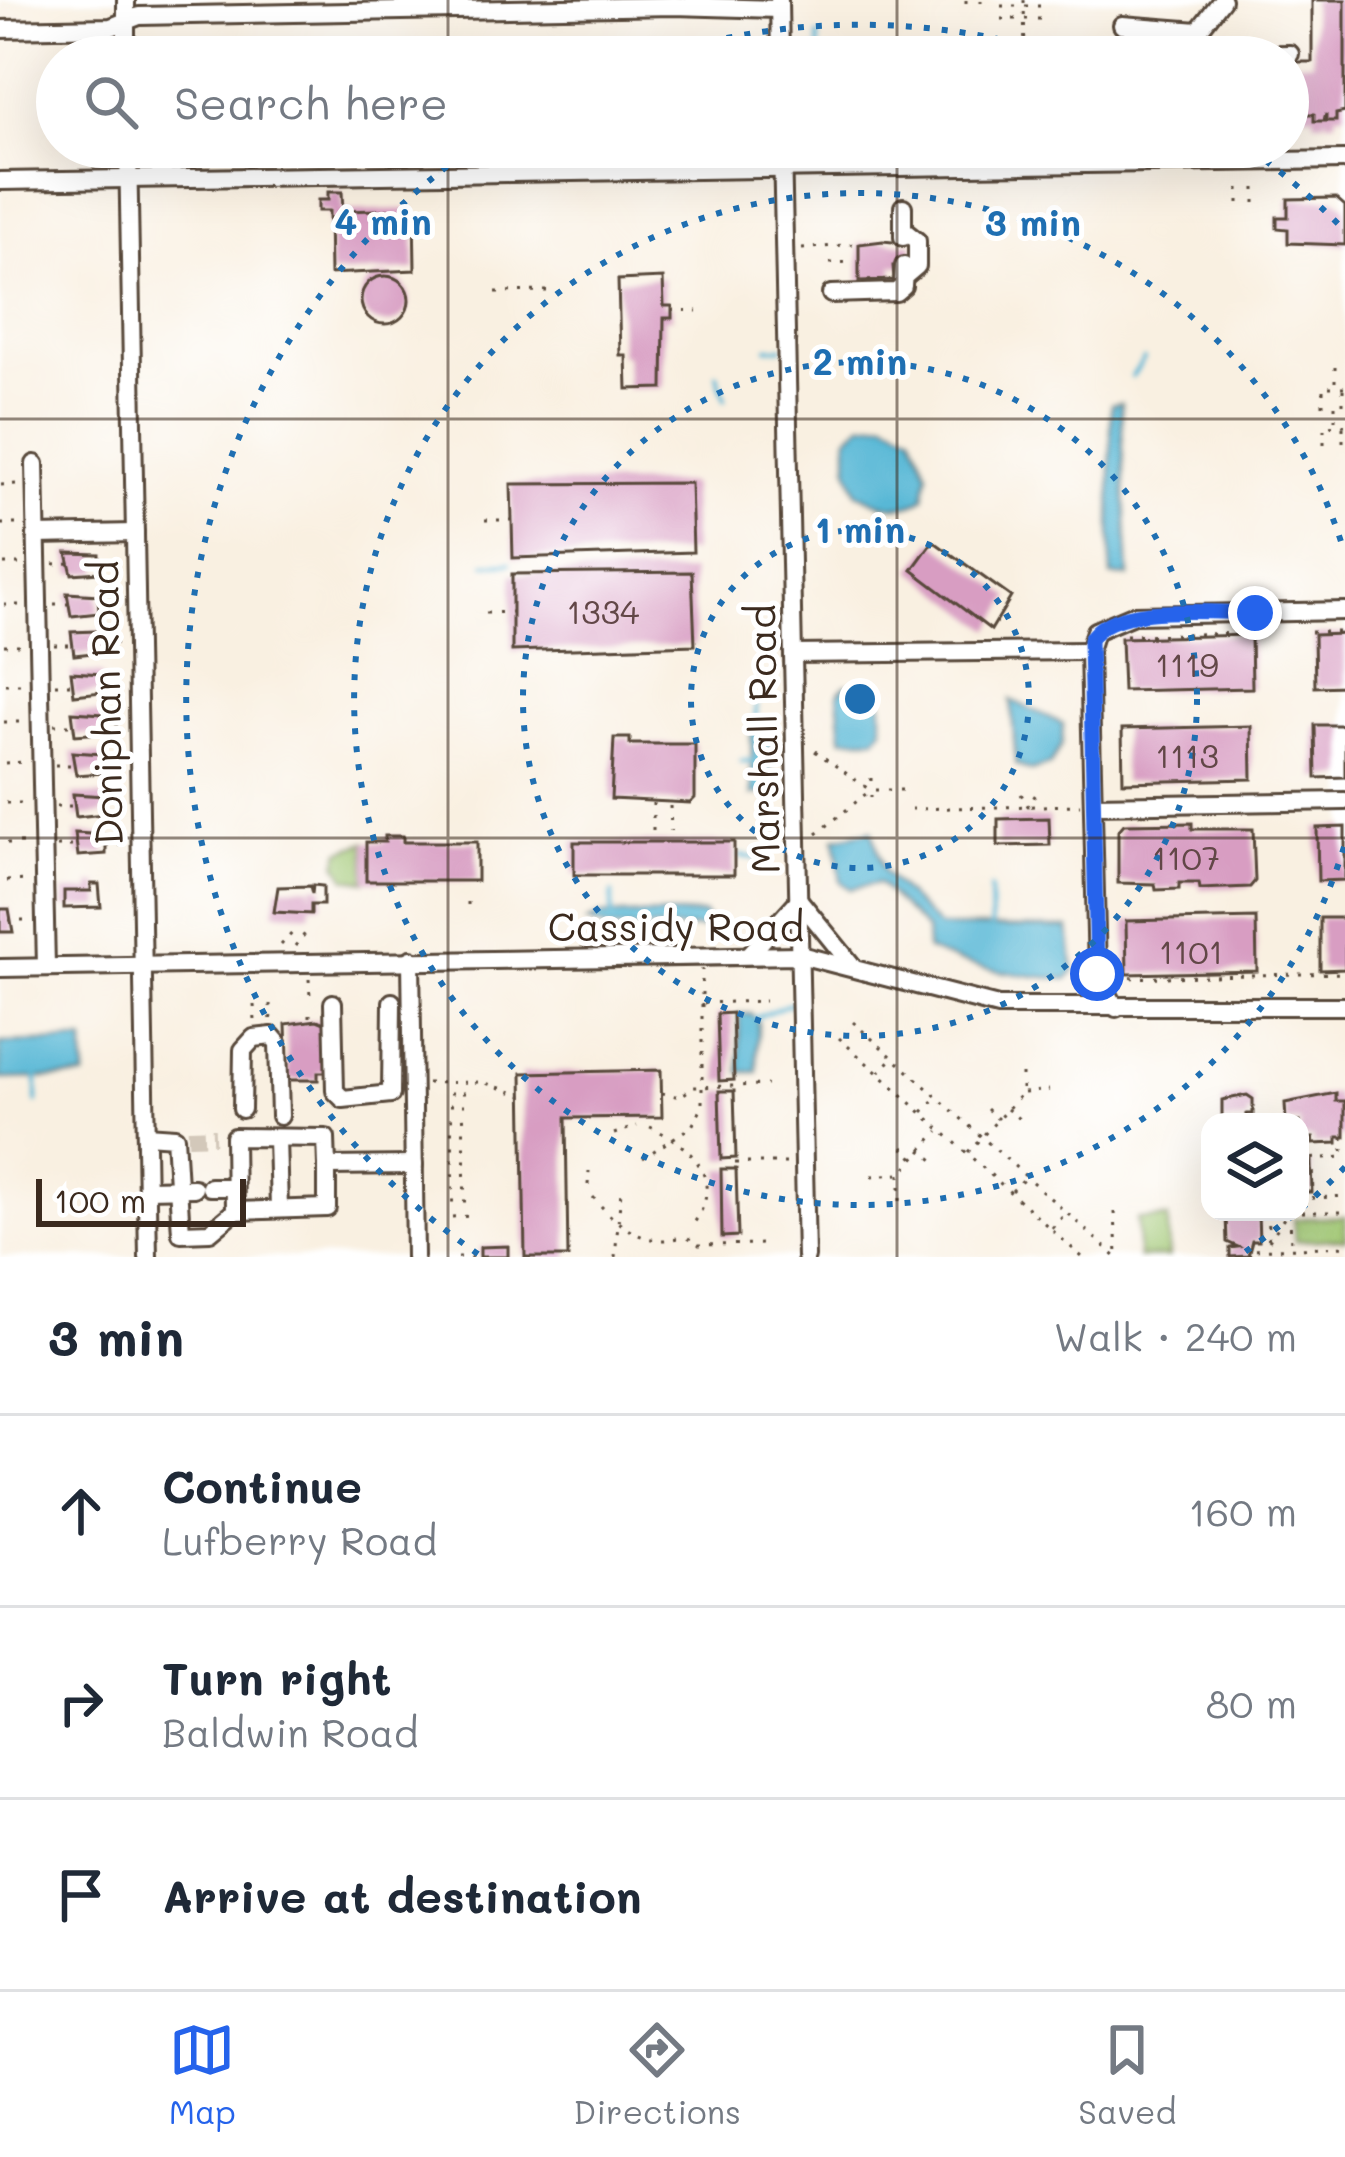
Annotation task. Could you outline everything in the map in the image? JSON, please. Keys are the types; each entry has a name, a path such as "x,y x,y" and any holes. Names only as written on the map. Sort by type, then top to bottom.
{"street":[{"path":"126,0 126,36"},
{"path":"1198,31 1222,0"},
{"path":"0,29 111,27 126,21 779,4 780,36"},
{"path":"1122,25 1198,31 1202,36"},
{"path":"1309,161 1345,160"},
{"name":"Doniphan Road","path":"128,168 148,1257"},
{"path":"0,181 895,168"},
{"name":"Marshall Road","path":"782,170 806,1257"},
{"path":"831,294 896,292 904,272 917,266 917,242 903,237 903,207"},
{"path":"34,464 46,967"},
{"path":"36,530 135,533"},
{"path":"1116,1008 1097,974 1089,651 1095,631 1133,615 1345,611"},
{"path":"793,654 1089,651"},
{"path":"1094,805 1345,801"},
{"path":"749,955 799,900 852,965"},
{"name":"Cassidy Road","path":"0,968 800,955 998,1006 1345,1006"},
{"path":"411,959 415,1257"},
{"path":"333,1003 335,1091 343,1099 391,1094 392,1002"},
{"path":"242,1109 243,1050 254,1038 272,1036 278,1042 280,1116"},
{"path":"146,1135 182,1137 194,1188 181,1233 210,1232 235,1211 327,1208 326,1138 224,1137 235,1211"},
{"path":"277,1138 279,1209"},
{"path":"327,1166 414,1165"},
{"path":"147,1189 234,1187"}],"path":[{"path":"1024,3 1024,36"},
{"path":"1001,6 1046,6"},
{"path":"1001,20 1046,20"},
{"path":"1239,188 1239,207"},
{"path":"1255,188 1255,207"},
{"path":"784,250 854,244"},
{"path":"830,263 854,262"},
{"path":"496,292 549,291"},
{"path":"672,310 697,311"},
{"path":"1335,367 1335,387"},
{"path":"1324,406 1323,387 1344,387 1343,405"},
{"path":"1335,405 1335,426"},
{"path":"1324,444 1324,426 1344,425 1343,443"},
{"path":"2,485 35,484"},
{"path":"485,520 512,520"},
{"path":"2,524 36,530"},
{"path":"99,563 135,562"},
{"path":"99,603 124,603"},
{"path":"486,613 512,612"},
{"path":"1311,632 1345,632"},
{"path":"1123,635 1254,633"},
{"path":"102,643 124,643"},
{"path":"102,684 125,683"},
{"path":"4,722 75,725"},
{"path":"103,724 125,724"},
{"path":"815,751 870,793"},
{"path":"5,763 76,765"},
{"path":"103,764 126,764"},
{"path":"870,793 871,778"},
{"path":"817,834 870,793 911,790"},
{"path":"1022,794 1028,806"},
{"path":"1028,806 1036,794"},
{"path":"6,803 76,806"},
{"path":"652,803 653,831"},
{"path":"104,804 127,804"},
{"path":"911,808 1094,805"},
{"path":"670,806 670,831"},
{"path":"7,843 78,846"},
{"path":"106,845 128,844"},
{"path":"7,880 44,880"},
{"path":"468,902 468,913"},
{"path":"9,920 45,920"},
{"path":"281,945 295,930"},
{"path":"293,947 308,930"},
{"path":"643,1158 698,1118 704,1087 702,956"},
{"path":"1124,978 1345,973"},
{"path":"703,1003 765,1001"},
{"path":"270,1004 271,1030"},
{"path":"254,1005 255,1030"},
{"path":"853,1022 1117,1257"},
{"path":"838,1038 1082,1257"},
{"path":"878,1074 893,1058"},
{"path":"1022,1066 1022,1093"},
{"path":"427,1083 483,1082 523,1096"},
{"path":"662,1094 680,1097 689,1088 767,1085"},
{"path":"967,1154 1022,1093 1049,1090"},
{"path":"450,1094 470,1093"},
{"path":"922,1114 937,1097"},
{"path":"450,1106 471,1105"},
{"path":"987,1109 998,1119"},
{"path":"1007,1109 1019,1119"},
{"path":"450,1119 471,1118"},
{"path":"614,1134 637,1126"},
{"path":"650,1127 694,1154 705,1186 704,1205 690,1228"},
{"path":"900,1201 900,1174 940,1129"},
{"path":"450,1132 471,1132"},
{"path":"1309,1159 1344,1157 1343,1137"},
{"path":"451,1147 471,1147"},
{"path":"903,1148 914,1158"},
{"path":"921,1150 933,1160"},
{"path":"1312,1159 1313,1198"},
{"path":"451,1161 471,1161"},
{"path":"735,1163 804,1162"},
{"path":"588,1185 589,1171"},
{"path":"451,1175 472,1174"},
{"path":"872,1176 900,1174"},
{"path":"1011,1193 1026,1176"},
{"path":"451,1188 472,1188"},
{"path":"615,1257 621,1191"},
{"path":"593,1197 615,1220 651,1240 680,1237"},
{"path":"1309,1198 1344,1198"},
{"path":"452,1202 472,1202"},
{"path":"1115,1212 1117,1257"},
{"path":"1309,1212 1345,1212"},
{"path":"1051,1229 1067,1213"},
{"path":"452,1216 472,1216"},
{"path":"1268,1221 1269,1249"},
{"path":"1269,1242 1283,1221"},
{"path":"1290,1221 1292,1248"},
{"path":"688,1238 700,1245 769,1244"},
{"path":"1250,1257 1250,1250 1345,1246"},
{"path":"458,1257 473,1257"}],"green space":[{"path":"366,842 366,881 346,878 337,863 341,851"},
{"path":"1345,1216 1345,1239 1295,1241 1294,1221"},
{"path":"1168,1218 1169,1257 1138,1257 1137,1219"}],"water":[{"path":"1121,403 1129,577 1111,576 1111,404"},
{"path":"886,421 912,433 928,473 924,497 908,505 882,504 857,492 848,468 848,437 862,424"},
{"path":"872,683 881,690 883,728 876,738 842,738 838,694 845,685"},
{"path":"1011,700 1063,724 1062,744 1050,765 1031,771 1016,765"},
{"path":"751,723 770,733 771,791 752,795"},
{"path":"872,830 884,872 939,927 1069,928 1074,972 1067,979 1013,974 927,950 926,930 878,883 850,889 841,882 835,838"},
{"path":"704,914 711,924 703,928 610,929 587,922 601,915"},
{"path":"739,1014 751,1014 758,1022 757,1072 740,1072"},
{"path":"84,1041 85,1077 0,1079 0,1043"}],"building":[{"path":"1312,0 1345,0 1345,112 1336,114 1336,121 1326,121 1326,114 1324,121 1314,121 1314,114 1309,114"},
{"path":"328,192 342,192 343,211 414,209 415,270 330,274 329,211 318,211 318,200 328,200"},
{"path":"1336,198 1345,206 1345,245 1288,243 1288,229 1277,228 1277,217 1288,217 1288,199"},
{"path":"859,244 912,244 913,266 893,266 894,280 859,281"},
{"path":"385,276 402,283 409,300 402,317 385,324 368,317 361,300 368,283"},
{"path":"663,278 664,306 672,306 672,318 664,318 663,388 627,389 626,355 620,355 618,280"},
{"path":"691,483 693,552 513,558 511,484"},
{"path":"933,541 1011,597 991,630 912,570"},
{"path":"67,553 99,554 99,572 72,574"},
{"path":"692,572 695,645 512,651 512,574"},
{"path":"67,593 98,595 99,613 71,616"},
{"path":"71,632 102,634 102,652 74,655"},
{"path":"1345,634 1345,686 1315,687 1314,635"},
{"path":"1251,635 1252,688 1123,691 1121,638"},
{"path":"71,672 102,674 102,692 74,695"},
{"path":"72,712 103,714 103,733 75,735"},
{"path":"1315,725 1345,725 1345,777 1316,778"},
{"path":"1251,726 1252,779 1123,782 1122,729"},
{"path":"614,738 630,738 630,744 695,744 695,798 690,803 611,799"},
{"path":"72,752 103,754 103,773 76,775"},
{"path":"73,794 104,796 104,814 76,817"},
{"path":"1049,818 1050,845 998,846 998,819"},
{"path":"1192,823 1192,829 1253,829 1255,881 1250,887 1200,889 1199,883 1179,883 1179,889 1156,890 1155,884 1118,883 1118,831 1124,824"},
{"path":"1345,827 1345,880 1318,881 1317,828"},
{"path":"75,833 106,835 106,854 78,856"},
{"path":"385,836 403,836 403,842 477,842 477,881 366,881 366,842 385,842"},
{"path":"574,842 734,842 734,875 574,875"},
{"path":"91,884 99,884 101,907 64,908 64,891 91,891"},
{"path":"313,885 323,886 323,905 311,905 311,914 274,912 278,887 310,886 312,894"},
{"path":"0,909 9,909 13,932 0,932"},
{"path":"1256,918 1257,971 1127,974 1126,921"},
{"path":"1320,918 1345,918 1345,969 1320,970"},
{"path":"732,1013 734,1080 719,1081 717,1014"},
{"path":"317,1020 327,1024 330,1072 318,1072 318,1080 288,1080 286,1024"},
{"path":"661,1070 662,1117 566,1118 568,1257 525,1257 522,1073"},
{"path":"719,1091 734,1091 736,1158 721,1159"},
{"path":"1336,1093 1336,1101 1345,1101 1345,1137 1338,1137 1338,1143 1313,1144 1309,1113 1286,1113 1285,1103"},
{"path":"1247,1095 1253,1099 1253,1113 1222,1113 1222,1100"},
{"path":"721,1169 736,1169 738,1236 722,1237"},
{"path":"1226,1221 1258,1221 1259,1241 1252,1241 1248,1256 1230,1257 1230,1248 1238,1247 1227,1242"},
{"path":"508,1246 508,1257 480,1257 480,1247"}],"waterway":[{"path":"768,348 782,348"},
{"path":"1132,376 1144,359"},
{"path":"717,374 725,399"},
{"path":"486,564 510,563"},
{"path":"756,706 756,723"},
{"path":"741,761 752,761"},
{"path":"741,856 756,858"},
{"path":"990,889 991,927"},
{"path":"612,894 612,915"},
{"path":"755,1018 796,1001"},
{"path":"37,1078 37,1102"}],"tunnel":[{"path":"188,1137 215,1136"}],"route":[{"path":"1097,974 1090,640 1105,623 1133,615 1255,613"}]}
